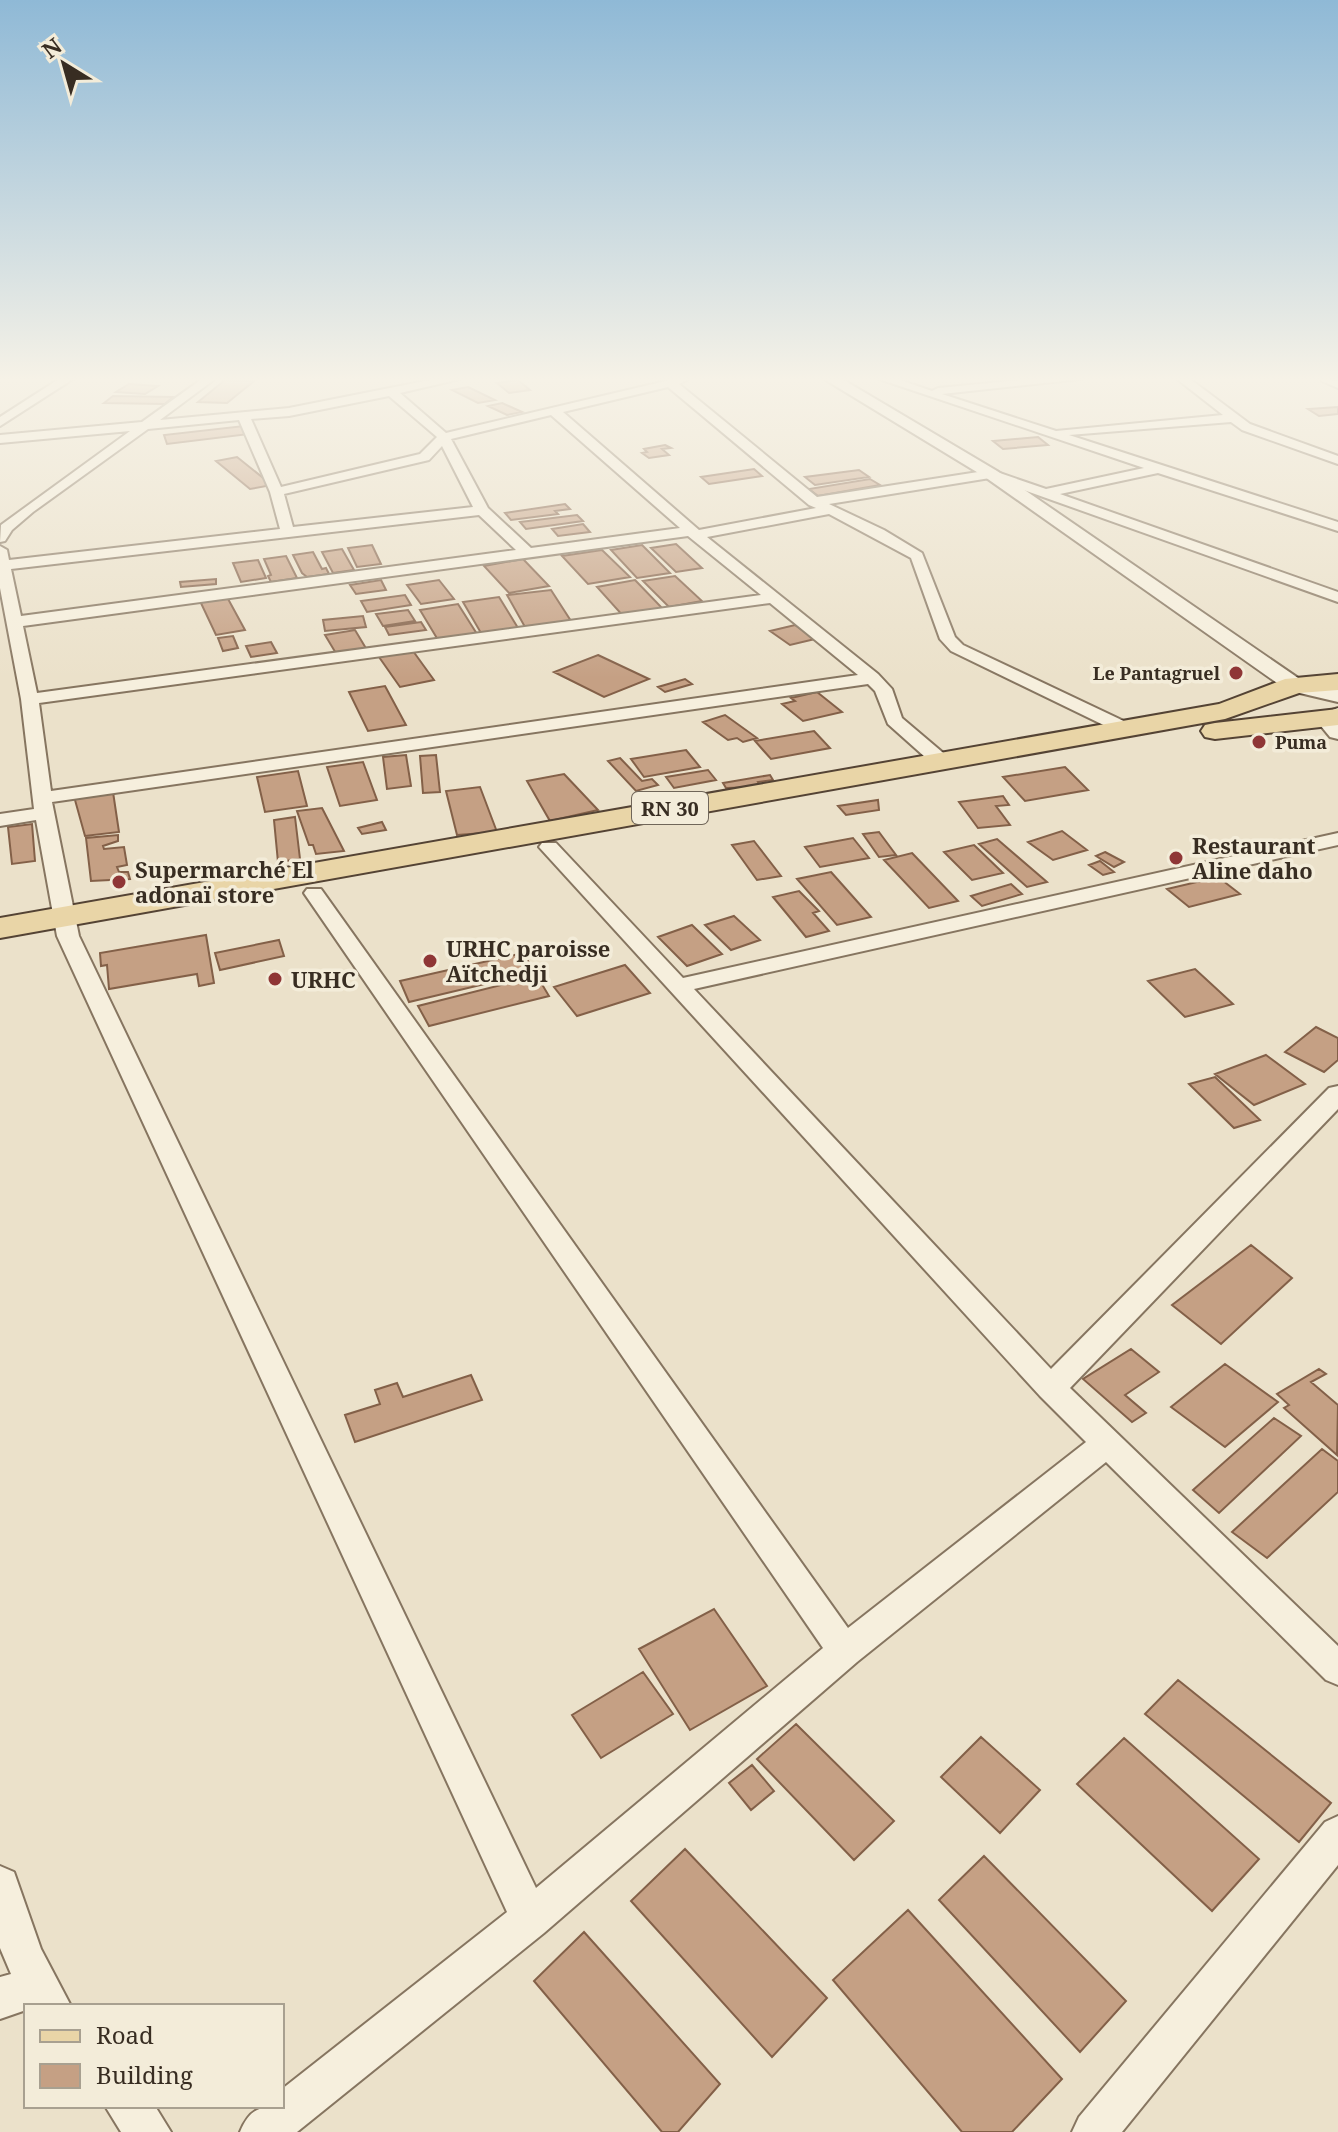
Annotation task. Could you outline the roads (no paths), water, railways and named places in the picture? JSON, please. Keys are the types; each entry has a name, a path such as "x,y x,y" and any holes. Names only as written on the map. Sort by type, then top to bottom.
{"main road":[{"name":"RN 30","path":"0,949 66,926 941,761 1225,711 1295,685 1338,682"},
{"name":"RN 30","path":"0,928 66,926 314,893 549,847 1249,725 1336,716"}],"street":[{"path":"0,536 28,509 70,478"},
{"path":"271,478 287,530"},
{"path":"277,492 334,478"},
{"path":"466,478 482,510 528,553"},
{"path":"631,478 693,533 872,678 883,689 894,720 941,761"},
{"path":"788,478 814,502 887,537 917,556 948,639 957,648 1124,728"},
{"path":"814,502 963,478"},
{"path":"997,478 1295,685 1322,689 1336,716"},
{"path":"1004,478 1338,597"},
{"path":"1046,493 1113,478"},
{"path":"1193,478 1338,527"},
{"path":"482,510 2,558 30,699 44,805 66,926 530,1919"},
{"path":"15,622 693,533 829,510"},
{"path":"30,699 775,598"},
{"path":"0,820 44,805 872,678"},
{"path":"677,986 1338,839"},
{"path":"549,847 1051,1388 1338,1669"},
{"path":"314,893 845,1651"},
{"path":"1051,1388 1338,1094"},
{"path":"262,2132 530,1919 845,1651 1107,1443"},
{"path":"1094,2132 1338,1835"},
{"path":"0,1886 29,1996"},
{"path":"129,2108 149,2132"}],"place":[{"name":"Le Pantagruel","path":"1236,673"},
{"name":"Puma","path":"1259,742"},
{"name":"Restaurant Aline daho","path":"1176,858"},
{"name":"Supermarché El adonaï store","path":"119,882"},
{"name":"URHC paroisse Aïtchedji","path":"430,961"},
{"name":"URHC","path":"275,979"}]}
